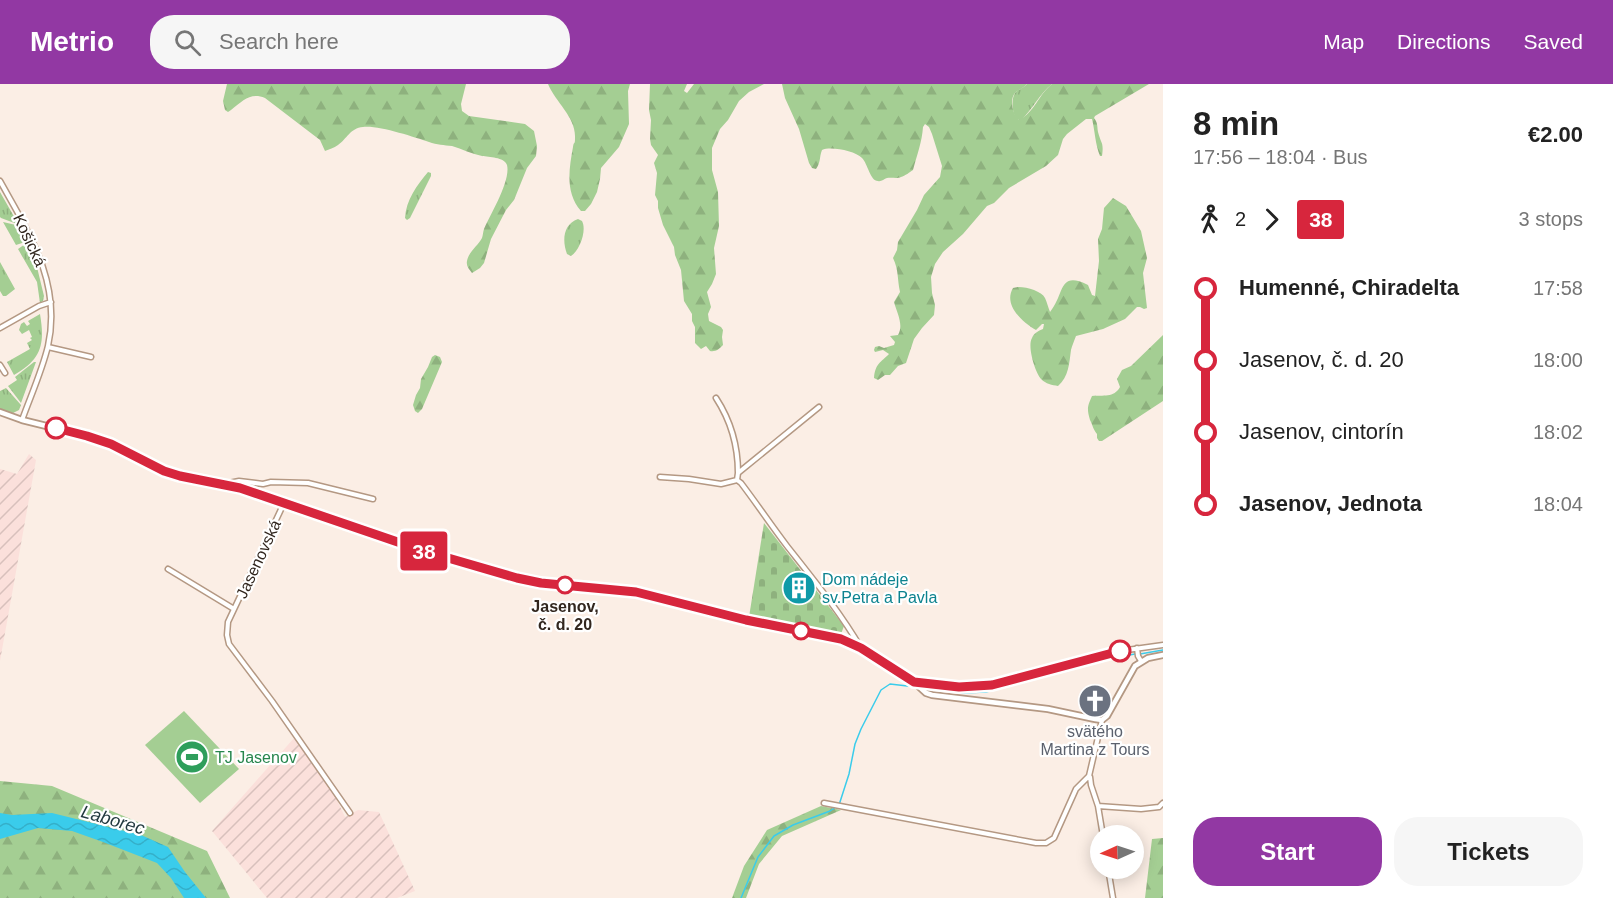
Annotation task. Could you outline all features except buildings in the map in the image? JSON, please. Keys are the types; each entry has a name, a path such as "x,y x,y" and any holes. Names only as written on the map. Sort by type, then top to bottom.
{"street":[{"name":"Košická","path":"0,181 39,252 51,302 48,347 22,420"},
{"path":"0,328 39,306 51,302"},
{"path":"48,347 92,357"},
{"path":"0,365 5,373"},
{"path":"716,398 725,411 733,432 738,455 737,480"},
{"path":"738,473 819,407"},
{"name":"Jasenovská","path":"0,412 103,442 164,471 240,488 424,551 517,578 541,583 636,592 746,620 841,639 861,648 924,691 932,694 1048,709 1102,720"},
{"path":"660,477 721,484 737,480"},
{"path":"737,480 852,632 861,648"},
{"path":"221,484 238,481 263,484 308,483 373,499"},
{"name":"Jasenovská","path":"168,569 234,609 284,503"},
{"path":"234,609 228,622 229,644 350,813"},
{"path":"841,639 849,639 852,632"},
{"path":"915,683 959,687 992,685 1090,659 1138,654 1163,645"},
{"path":"1138,654 1148,658 1163,655"},
{"path":"1101,825 1089,776 1102,720 1107,716 1135,666 1138,654"},
{"path":"824,803 1046,843 1054,838 1076,789 1089,776"},
{"path":"1098,806 1141,809 1159,807 1163,803"},
{"path":"1110,879 1113,898"}],"shaded area":[{"path":"29,454 36,460 0,661 0,469 17,474"},
{"path":"294,738 332,790 345,817 358,810 379,812 415,891 397,898 267,898 212,831"}],"green space":[{"path":"227,84 466,84 461,104 462,111 469,116 525,124 534,131 536,156 527,168 514,200 506,210 491,239 484,263 472,273 467,264 468,257 482,238 506,180 507,165 503,160 370,127 355,129 338,145 325,151 320,140 265,98 251,97 228,112 225,110 223,101"},
{"path":"548,84 630,84 628,91 629,124 619,147 601,168 597,192 585,211 581,211 576,204 570,189 575,142 572,123"},
{"path":"650,84 687,84 684,91 687,93 694,84 764,84 749,92 739,101 720,129 712,148 712,170 718,192 719,226 714,248 716,274 707,292 711,307 708,314 709,321 723,330 723,345 714,351 710,351 706,346 701,349 695,343 695,327 692,314 684,301 681,270 658,208 655,195 657,173 654,163 658,155 650,139"},
{"path":"782,84 1027,84 1015,93 1012,99 1014,111 1019,120 1029,113 1052,84 1149,84 1095,116 1102,145 1102,156 1097,147 1092,119 1086,119 1063,139 1058,155 1046,166 1009,188 994,203 987,206 963,234 943,252 935,264 931,277 934,315 914,339 906,363 898,366 890,375 885,375 878,380 874,378 876,369 889,354 883,350 875,352 875,347 884,348 894,345 895,342 890,336 898,335 900,331 894,302 900,292 893,258 898,242 924,195 940,177 942,166 932,134 925,124 913,170 899,178 875,180 862,158 849,151 837,149 822,150 818,167 812,168 799,129 785,98"},
{"path":"1027,84 1052,84 1025,116 1018,120 1014,114 1013,99 1016,92"},
{"path":"428,172 431,176 407,220 406,211 410,199"},
{"path":"0,192 16,220 17,224 0,217"},
{"path":"1113,198 1126,206 1141,231 1147,258 1143,273 1147,308 1137,307 1125,319 1103,329 1076,336 1064,378 1058,386 1049,384 1039,376 1030,347 1033,336 1043,329 1044,324 1036,330 1015,312 1010,301 1013,288 1025,288 1043,295 1050,312 1063,286 1072,280 1088,285 1092,295 1095,296 1099,261 1098,239 1102,229 1104,208"},
{"path":"578,219 583,225 582,240 571,256 567,254 564,239 569,225"},
{"path":"3,222 16,225 25,242 16,245"},
{"path":"28,242 35,259 44,296 40,303 37,282 18,249"},
{"path":"0,262 15,289 6,296 3,296 0,291"},
{"path":"40,314 42,334 39,350 31,363 14,375 7,362 30,349 27,343 32,340 29,330 22,334 19,330 21,324 24,322 27,326 30,324 28,321"},
{"path":"1163,335 1163,401 1099,441 1088,413 1092,396 1108,395 1118,391 1120,387 1117,379 1122,370 1131,366"},
{"path":"435,355 440,357 442,362 422,409 418,413 413,405 421,379"},
{"path":"36,362 21,403 8,386 17,380 15,377"},
{"path":"6,388 21,405 19,410 13,413 0,409 0,391"},
{"path":"764,523 844,626 841,634 749,617"},
{"name":"TJ Jasenov","path":"184,711 239,769 200,803 145,745"},
{"path":"0,781 52,786 207,851 230,898 0,898"},
{"path":"821,806 841,810 782,836 759,864 746,898 732,898 744,866 767,830"},
{"path":"1163,838 1163,898 1145,898 1152,839"}],"water":[{"path":"0,813 12,815 52,813 141,835 168,847 206,898 184,898 171,878 157,863 72,831 38,828 0,839"}],"waterway":[{"path":"1140,654 1163,650"},
{"path":"923,688 962,693 986,692 1135,654"},
{"path":"741,898 758,857 774,836 839,805 849,774 855,744 881,690 890,684 916,687"}],"bus line":[{"name":"38","path":"56,428 111,444 164,471 240,488 424,551 517,578 541,583 636,592 746,620 841,639 861,648 914,682 979,687 1006,682 1120,651"}],"place":[{"name":"Jasenov, č. d. 20","path":"565,585"},
{"name":"Dom nádeje sv.Petra a Pavla","path":"799,588"},
{"name":"svätého Martina z Tours","path":"1095,701"},
{"name":"TJ Jasenov","path":"192,757"}],"water label":[{"name":"Laborec","path":"113,820"}]}
